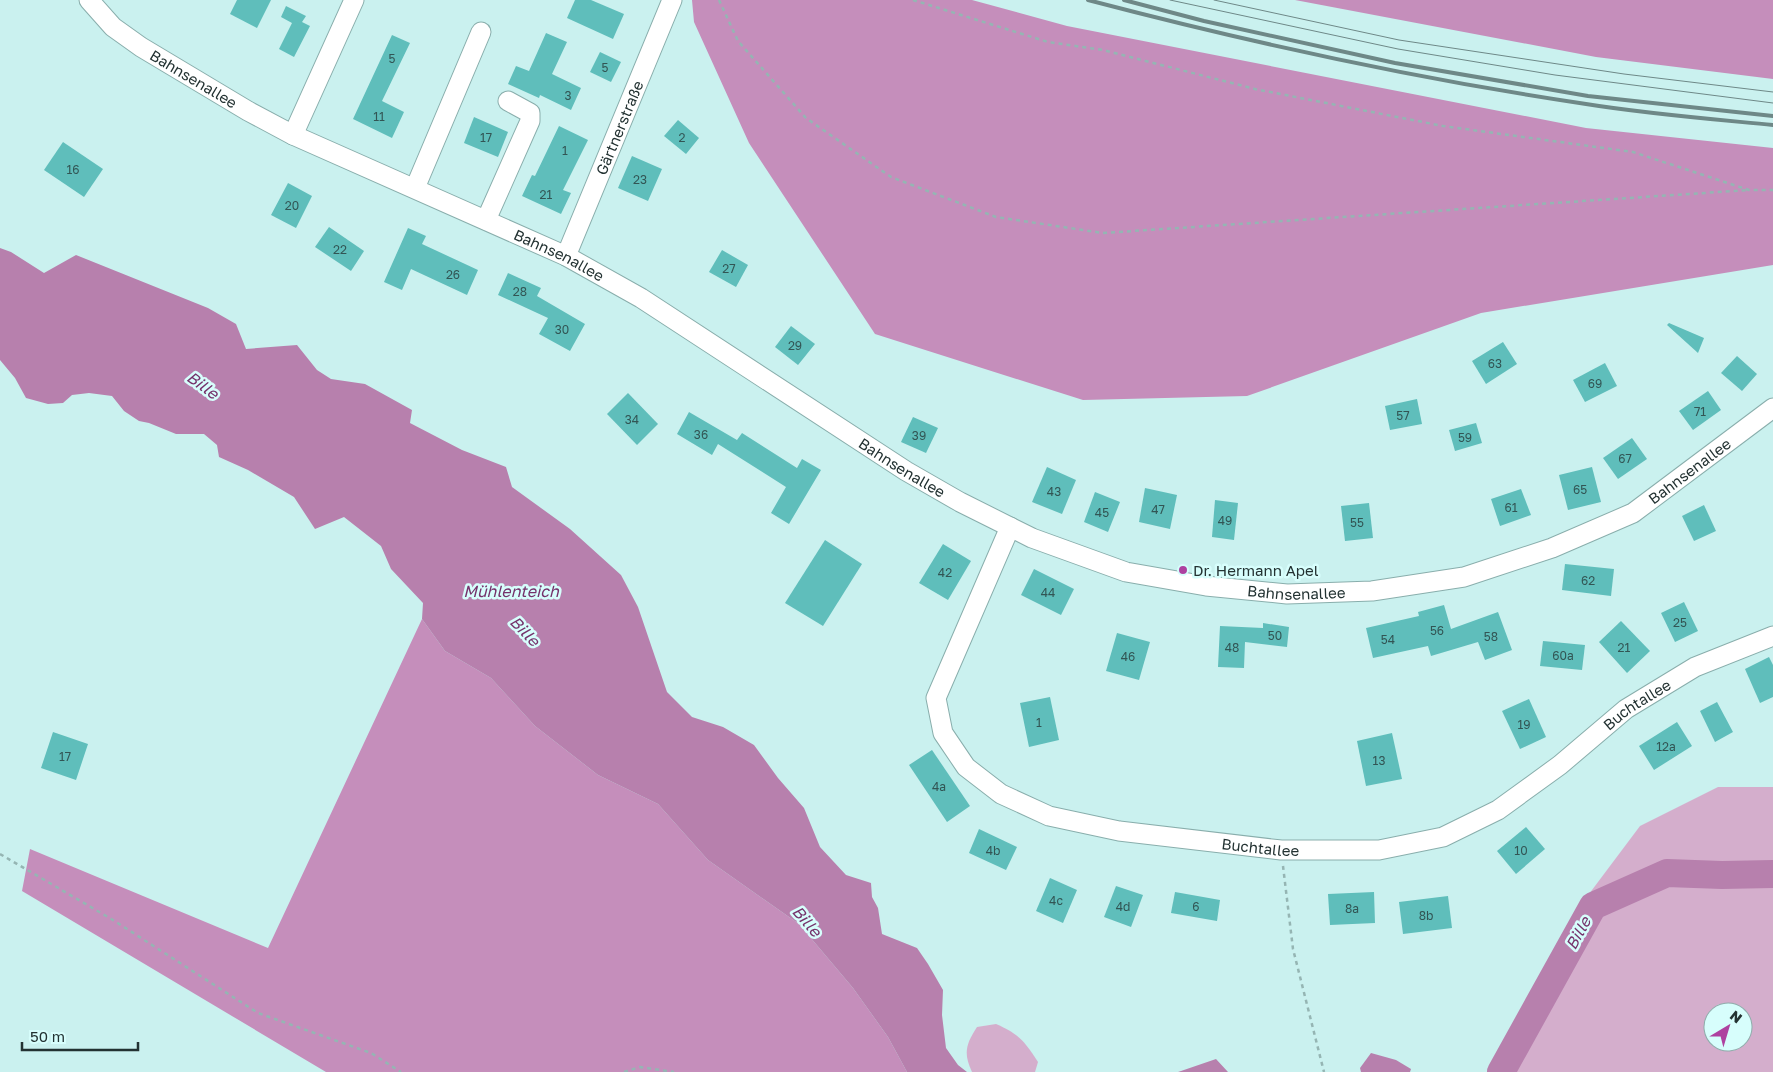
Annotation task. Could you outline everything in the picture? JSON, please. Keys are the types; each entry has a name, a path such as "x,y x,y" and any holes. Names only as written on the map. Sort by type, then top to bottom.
{"street":[{"name":"Bahnsenallee","path":"89,0 113,27 141,47 208,88 293,135 566,256 641,298 906,471 960,502 1032,538 1126,572 1206,586 1287,594 1372,591 1464,578 1552,548 1633,513 1773,408"},
{"path":"293,135 354,0"},
{"name":"Gärtnerstraße","path":"566,256 672,0"},
{"path":"415,188 481,32"},
{"path":"486,220 530,121 530,113 508,101"},
{"name":"Buchtallee","path":"1010,527 936,698 943,733 966,767 1000,794 1049,816 1119,831 1281,850 1379,850 1443,837 1498,810 1560,765 1626,709 1695,667 1773,636"}],"path":[{"path":"719,0 738,41 806,118 891,177 996,217 1103,233 1748,190 1773,190"},
{"path":"913,0 1048,42 1103,50 1256,89 1443,126 1633,152 1748,190"},
{"path":"1281,850 1292,949 1324,1072"},
{"path":"0,854 113,920 258,1013 371,1053 401,1072"},
{"path":"624,1072 640,1067 674,1072"}],"shaded area":[{"path":"692,0 972,0 1067,26 1586,128 1773,148 1773,265 1481,313 1247,396 1083,400 875,334 749,143 694,22"},
{"path":"1295,0 1773,0 1773,79 1596,57"},
{"path":"422,619 445,651 491,678 535,726 598,775 658,804 708,860 799,924 853,988 888,1037 907,1072 326,1072 22,891 30,849 268,948"},
{"path":"1718,787 1773,787 1773,1072 1489,1072 1589,894 1640,826"},
{"path":"996,1024 1010,1031 1025,1043 1038,1062 1035,1072 972,1072 967,1059 970,1039 977,1027"}],"water":[{"name":"Mühlenteich","path":"0,248 11,252 44,273 76,255 208,308 236,324 246,349 297,345 317,370 331,379 365,384 412,410 410,423 462,450 506,467 512,487 570,529 621,575 638,607 667,692 692,717 723,727 754,745 778,778 804,808 820,847 846,875 871,883 872,897 878,908 882,934 917,948 943,990 942,1015 946,1048 958,1065 967,1072 907,1072 888,1037 853,988 799,924 708,860 658,804 598,775 535,726 491,678 445,651 422,619 423,603 391,569 381,546 344,517 315,529 294,497 248,470 219,457 217,445 204,434 176,434 139,421 124,411 112,396 89,393 72,395 63,403 48,404 26,398 15,378 0,360"},
{"path":"1371,1053 1396,1060 1411,1069 1410,1072 1361,1072 1360,1068"},
{"path":"1216,1059 1228,1072 1178,1072 1181,1071"}],"building":[{"path":"237,0 271,0 257,28 230,14"},
{"path":"575,0 591,0 624,14 613,39 567,18"},
{"path":"286,6 306,16 302,22 310,26 294,57 279,49 292,23 281,17"},
{"path":"546,33 567,42 552,74 581,88 571,110 540,95 539,98 508,84 516,66 529,71"},
{"path":"392,35 410,43 382,101 404,112 392,138 353,119"},
{"path":"600,52 621,62 611,82 590,72"},
{"path":"474,117 508,132 498,157 464,143"},
{"path":"678,120 699,138 686,154 664,136"},
{"path":"559,126 588,140 563,190 571,193 561,214 522,196 532,175 535,176"},
{"path":"63,142 103,169 84,197 44,170"},
{"path":"632,156 662,169 648,201 618,188"},
{"path":"288,183 312,196 296,228 271,215"},
{"path":"329,227 364,251 351,271 315,247"},
{"path":"408,228 426,236 422,244 478,270 467,295 411,269 402,290 384,282"},
{"path":"722,250 748,265 736,287 709,272"},
{"path":"508,273 541,288 537,296 585,324 570,351 539,334 548,318 498,295"},
{"path":"1669,323 1704,338 1698,353 1667,325"},
{"path":"791,326 815,344 798,365 775,347"},
{"path":"1503,342 1517,364 1486,384 1472,361"},
{"path":"1737,356 1757,374 1742,391 1721,373"},
{"path":"1605,363 1617,386 1585,402 1573,380"},
{"path":"1708,391 1721,410 1693,430 1679,411"},
{"path":"628,393 658,424 637,445 607,414"},
{"path":"1417,399 1422,424 1390,430 1385,406"},
{"path":"689,412 737,440 742,433 797,468 802,459 821,470 789,524 771,513 786,487 718,444 712,455 677,434"},
{"path":"913,417 938,428 926,453 901,442"},
{"path":"1476,423 1482,443 1455,451 1449,430"},
{"path":"1632,438 1647,459 1618,479 1603,458"},
{"path":"1047,467 1076,480 1062,514 1032,502"},
{"path":"1592,467 1601,502 1568,510 1559,475"},
{"path":"1145,488 1177,495 1170,529 1139,522"},
{"path":"1521,489 1531,515 1500,526 1491,499"},
{"path":"1095,492 1120,502 1108,532 1084,522"},
{"path":"1215,500 1238,503 1234,540 1212,537"},
{"path":"1369,503 1373,538 1345,541 1341,506"},
{"path":"1704,505 1716,531 1694,541 1682,516"},
{"path":"825,540 862,564 823,626 785,603"},
{"path":"943,544 971,561 948,600 919,583"},
{"path":"1565,564 1614,569 1611,596 1562,590"},
{"path":"1034,569 1074,589 1061,615 1021,595"},
{"path":"1684,602 1698,631 1675,642 1661,613"},
{"path":"1444,605 1451,629 1498,612 1512,650 1485,660 1478,642 1431,656 1428,646 1373,658 1366,628 1419,616 1418,612"},
{"path":"1621,621 1650,651 1627,673 1599,642"},
{"path":"1263,623 1289,627 1287,647 1245,642 1244,668 1218,667 1220,626 1263,628"},
{"path":"1117,633 1150,642 1139,680 1106,671"},
{"path":"1543,641 1585,645 1582,670 1540,666"},
{"path":"1769,657 1773,665 1773,697 1760,703 1745,669"},
{"path":"1050,697 1059,740 1029,747 1020,703"},
{"path":"1529,699 1546,737 1520,749 1502,711"},
{"path":"1717,702 1733,732 1715,742 1700,711"},
{"path":"1677,722 1692,746 1654,770 1639,746"},
{"path":"53,732 88,744 76,780 41,768"},
{"path":"1392,733 1402,779 1366,786 1357,741"},
{"path":"932,750 970,806 947,822 909,765"},
{"path":"1526,827 1545,849 1516,874 1497,851"},
{"path":"979,829 1017,847 1006,870 969,853"},
{"path":"1050,878 1077,890 1063,923 1036,911"},
{"path":"1116,886 1143,895 1131,927 1104,917"},
{"path":"1175,892 1220,900 1217,921 1171,913"},
{"path":"1374,892 1375,923 1330,925 1328,894"},
{"path":"1448,896 1452,928 1403,934 1399,902"}],"waterway":[{"name":"Bille","path":"1501,1072 1593,906 1667,873 1773,874"}],"tram line":[{"path":"1170,0 1398,49 1555,75 1773,103"},
{"path":"1214,0 1399,40 1624,74 1773,92"}],"railway":[{"path":"1088,0 1273,45 1460,83 1609,108 1773,125"},
{"path":"1124,0 1204,21 1395,63 1588,96 1773,116"}],"place":[{"name":"Dr. Hermann Apel","path":"1183,570"}]}
